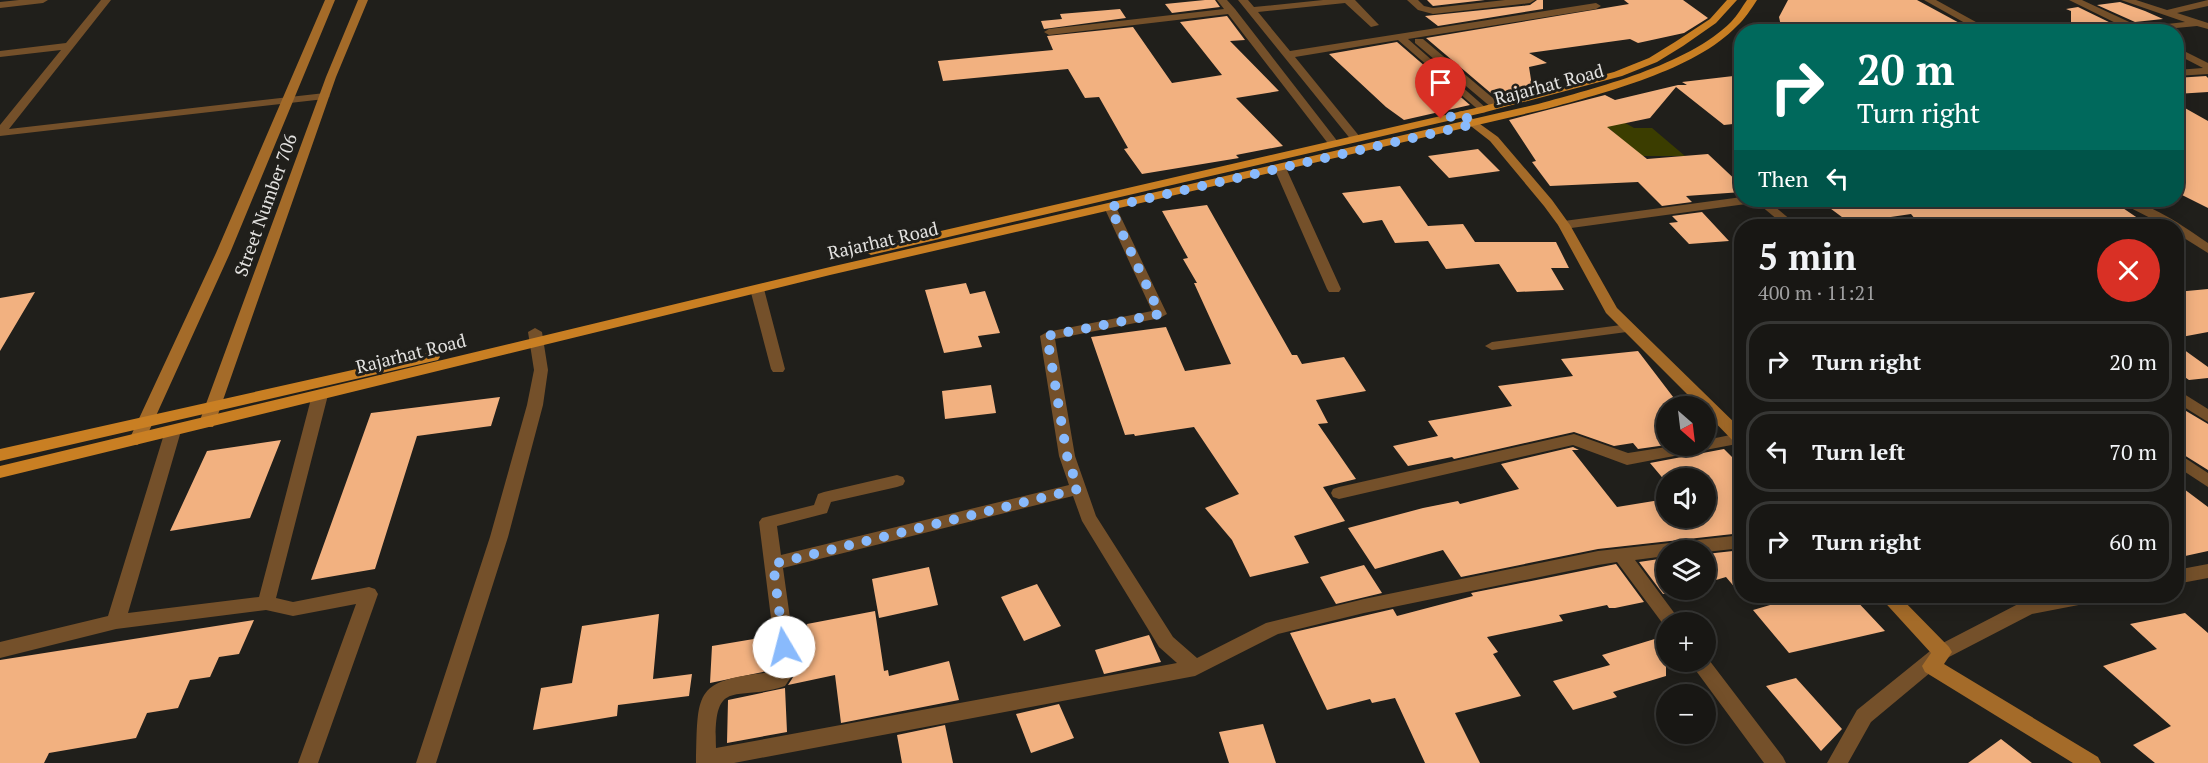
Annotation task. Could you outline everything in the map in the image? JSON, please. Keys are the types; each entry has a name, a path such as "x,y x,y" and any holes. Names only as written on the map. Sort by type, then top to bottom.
{"main road":[{"name":"Rajarhat Road","path":"0,472 320,395 536,337 973,227 1482,110 1618,74 1653,60 1713,21 1731,0"},
{"name":"Rajarhat Road","path":"0,455 212,406 757,289 1474,124 1606,89 1664,66 1726,31 1741,17 1752,0"}],"street":[{"path":"0,5 43,0"},
{"path":"0,132 106,0"},
{"path":"137,440 223,253 330,0"},
{"name":"Street Number 706","path":"207,423 325,96 363,0"},
{"path":"1222,0 1303,108 1334,144"},
{"path":"1243,0 1356,139"},
{"path":"1253,10 1349,0 1374,25"},
{"path":"1412,0 1421,8 1433,11 1530,0"},
{"path":"1929,0 1974,24"},
{"path":"2074,0 2126,24"},
{"path":"2126,0 2203,25"},
{"path":"2165,13 2208,3"},
{"path":"1287,55 1415,37 1596,6"},
{"path":"1049,32 1232,11"},
{"path":"2184,27 2203,25"},
{"path":"1415,37 1496,106"},
{"path":"1402,39 1482,110"},
{"path":"0,54 69,46"},
{"path":"2184,55 2208,69"},
{"path":"2184,72 2208,69"},
{"path":"0,132 325,96"},
{"path":"1303,108 1329,104"},
{"path":"1462,114 1494,139 1564,225 1611,310 1734,432"},
{"path":"1280,168 1334,289"},
{"path":"1564,225 1734,202"},
{"path":"1110,207 1160,314 1047,336 1067,456 1088,517 1166,642 1195,668"},
{"path":"1769,207 1783,219"},
{"path":"2135,207 2160,219"},
{"path":"2184,232 2208,249"},
{"path":"757,289 778,369"},
{"path":"1492,346 1629,328"},
{"path":"426,763 499,537 535,405 541,370 536,337"},
{"path":"266,603 320,395"},
{"path":"2184,400 2208,417"},
{"path":"116,622 173,431"},
{"path":"1339,493 1574,439 1627,459 1656,454"},
{"path":"1716,443 1734,440"},
{"path":"2184,463 2208,481"},
{"path":"897,481 824,498 821,508 768,522 787,668 778,680 728,687 716,694 708,707 706,761 1195,668 1273,628 1364,606 1621,555 1734,542"},
{"path":"773,564 1078,489"},
{"path":"1621,555 1664,612"},
{"path":"2184,576 2208,571"},
{"path":"0,650 116,622 266,603 293,609 369,594 308,763"},
{"path":"1895,603 1942,652"},
{"path":"1837,763 1863,716 1942,652 2028,608 2044,603"},
{"path":"1942,652 1932,666 2091,763"},
{"path":"1708,672 1776,763"}],"shaded area":[{"path":"1598,107 1634,128 1652,128 1685,156 1640,156 1610,129 1559,133"}],"building":[{"path":"1215,0 1220,7 1172,13 1165,4"},
{"path":"1427,0 1485,0 1433,6"},
{"path":"1537,0 1543,0 1543,9 1438,26 1425,16 1530,5"},
{"path":"1624,0 1683,0 1708,18 1684,33 1638,43 1630,39 1529,53 1547,63 1529,67 1532,86 1559,84 1499,100 1426,38 1629,4"},
{"path":"1788,0 1917,0 1961,24 1781,24 1779,17"},
{"path":"2120,2 2163,19 2135,22 2097,5"},
{"path":"2078,7 2113,24 2073,24 2071,23 2071,11 2066,9"},
{"path":"1120,9 1126,18 1044,29 1041,21 1062,19 1060,14"},
{"path":"1227,16 1245,40 1230,41 1279,91 1236,98 1283,146 1236,155 1239,158 1142,174 1124,149 1128,148 1099,97 1085,98 1068,69 943,81 938,61 1053,50 1047,36 1133,27 1172,83 1222,75 1180,22"},
{"path":"1397,42 1470,105 1404,120 1386,107 1329,54"},
{"path":"1734,76 1734,124 1724,125 1676,87 1650,118 1607,127 1647,159 1708,154 1734,178 1734,193 1686,196 1692,202 1662,206 1638,182 1550,186 1532,162 1536,161 1509,120 1605,95 1615,100 1678,85 1687,85 1682,82"},
{"path":"2206,76 2208,92 2184,94 2184,77"},
{"path":"2184,108 2208,121 2208,208 2184,196"},
{"path":"1478,149 1500,171 1449,178 1428,156"},
{"path":"1400,186 1428,226 1463,224 1475,242 1556,242 1569,268 1551,268 1564,290 1517,292 1499,264 1446,269 1428,241 1395,243 1382,220 1363,223 1342,193"},
{"path":"1207,205 1292,355 1297,355 1302,364 1344,357 1366,391 1316,400 1328,423 1318,424 1356,479 1323,487 1345,521 1294,536 1309,563 1250,577 1232,540 1205,508 1239,494 1194,427 1135,436 1134,434 1125,435 1091,337 1166,327 1185,371 1231,364 1194,283 1197,283 1183,259 1188,258 1162,211"},
{"path":"1828,207 2121,207 2139,219 1915,219 1911,214 1877,219 1845,219"},
{"path":"1702,212 1729,241 1689,244 1669,223 1678,222 1672,216"},
{"path":"966,283 970,294 985,291 1000,333 978,336 982,347 944,353 925,290"},
{"path":"2208,289 2208,332 2184,336 2184,291"},
{"path":"35,292 0,351 0,298"},
{"path":"2184,350 2208,367 2208,378 2189,380 2184,377"},
{"path":"1638,351 1672,396 1656,396 1656,446 1638,449 1633,443 1614,446 1574,432 1454,459 1452,457 1408,466 1393,446 1438,436 1428,421 1512,406 1498,386 1573,376 1561,359"},
{"path":"991,385 996,413 945,419 942,391"},
{"path":"500,397 491,426 417,436 375,569 311,580 371,413"},
{"path":"2184,410 2208,424 2208,470 2184,455"},
{"path":"281,440 250,518 170,531 207,451"},
{"path":"1573,447 1579,450 1572,450 1617,507 1656,501 1656,528 1716,528 1716,468 1656,468 1656,470 1650,463 1687,456 1716,456 1716,451 1724,449 1734,459 1734,534 1656,540 1656,543 1598,549 1461,577 1443,550 1375,569 1348,528 1423,508 1458,501 1460,504 1519,489 1501,464"},
{"path":"2184,489 2208,507 2208,551 2184,556"},
{"path":"1734,551 1734,586 1726,577 1716,580 1716,553"},
{"path":"1656,559 1656,585 1639,562"},
{"path":"1616,564 1644,602 1615,608 1609,608 1607,605 1559,615 1563,621 1487,637 1498,652 1493,654 1521,696 1455,713 1480,763 1425,763 1395,698 1372,703 1370,699 1327,710 1290,633 1393,609 1397,616 1473,596 1471,593"},
{"path":"1364,565 1382,593 1336,604 1320,577"},
{"path":"929,567 938,605 879,618 872,579"},
{"path":"1037,584 1061,626 1024,641 1001,597"},
{"path":"1777,603 1859,603 1885,631 1789,653 1753,610"},
{"path":"875,611 884,671 888,670 889,676 949,661 959,700 841,723 835,675 788,685 799,668 794,633 808,631 807,624"},
{"path":"2185,613 2208,633 2208,763 2155,763 2133,745 2171,726 2103,666 2157,649 2130,624"},
{"path":"659,614 653,679 692,674 689,696 618,705 617,716 533,730 541,688 572,683 582,626"},
{"path":"254,620 239,654 219,657 210,677 190,680 178,708 147,713 136,738 49,753 44,763 0,763 0,660"},
{"path":"1149,635 1161,662 1104,674 1095,650"},
{"path":"771,636 775,665 772,670 710,683 712,646"},
{"path":"1656,639 1656,672 1666,672 1666,676 1613,692 1617,697 1573,710 1553,681 1610,665 1602,655"},
{"path":"1796,678 1842,729 1821,751 1766,686"},
{"path":"785,688 787,732 727,743 728,700"},
{"path":"1059,704 1074,738 1031,753 1016,714"},
{"path":"1263,724 1276,763 1229,763 1219,732"},
{"path":"945,725 953,763 902,763 897,735"},
{"path":"2001,739 2032,763 1968,763"}],"route":[{"path":"784,647 773,564 1078,489 1067,456 1047,336 1160,314 1110,207 1474,124 1462,114 1441,119"}]}
